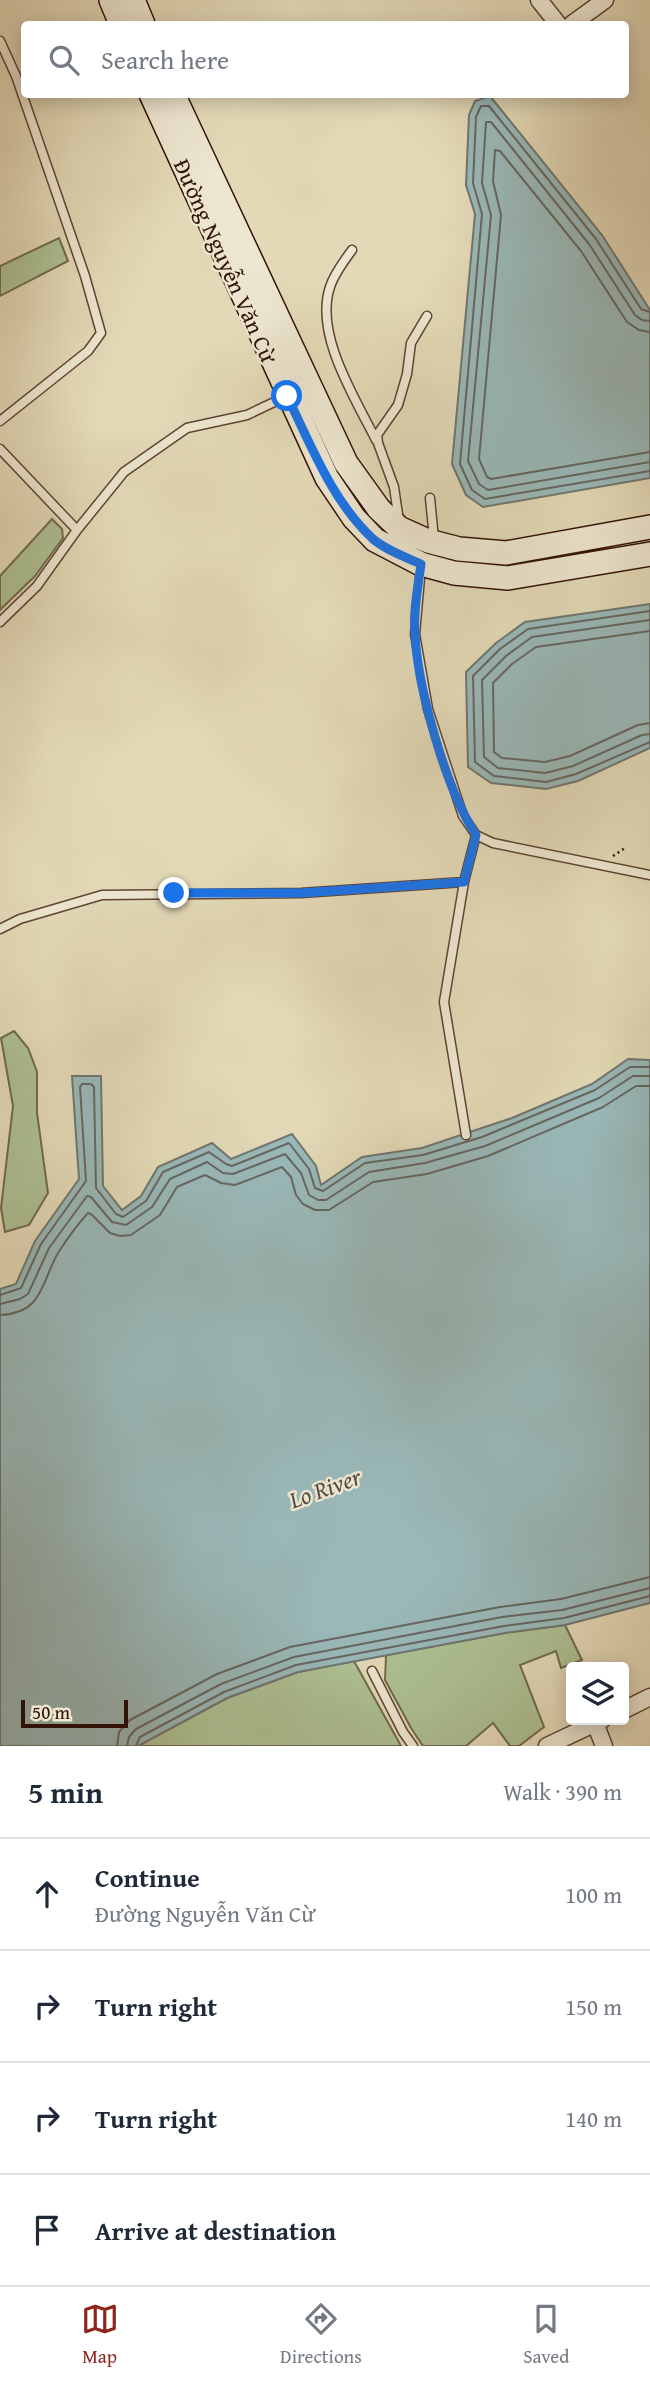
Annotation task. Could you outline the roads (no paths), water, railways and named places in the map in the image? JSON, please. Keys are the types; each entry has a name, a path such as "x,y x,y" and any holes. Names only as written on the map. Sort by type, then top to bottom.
{"main road":[{"path":"111,0 120,21"},
{"path":"133,0 142,21"},
{"name":"Đường Nguyễn Văn Cừ","path":"152,98 327,478 354,518 375,540 421,564 454,573 508,578 650,554"},
{"name":"Đường Nguyễn Văn Cừ","path":"175,98 346,463 379,509 399,528 431,542 459,549 506,553 650,527"}],"street":[{"path":"539,0 556,21"},
{"path":"576,21 605,0"},
{"path":"629,1708 650,1697"},
{"path":"547,1746 591,1725"},
{"path":"600,1725 604,1746"}],"lane":[{"path":"0,41 21,90"},
{"path":"0,421 88,351 101,332 24,98"},
{"path":"352,250 330,286 326,310 329,337 349,386 378,443 394,487 399,528"},
{"path":"378,443 377,435 380,429 398,405 407,374 411,343 427,316"},
{"path":"0,622 37,586 77,530 124,472 187,428 247,415 287,396"},
{"path":"0,449 77,530"},
{"path":"429,498 431,542 421,564 415,634 428,709 463,816 476,835 493,843 650,875"},
{"path":"466,1135 443,1002 464,882 476,835"},
{"path":"0,929 20,919 102,895 301,893 464,882"},
{"path":"372,1671 413,1746"}],"water":[{"path":"492,98 602,235 650,310 650,478 483,507 466,495 452,464 475,214 466,185 469,115 475,101"},
{"path":"650,604 650,748 578,781 546,789 491,783 468,767 466,672 496,643 525,622"},
{"name":"Lo River","path":"628,1059 650,1060 650,1603 565,1625 505,1633 298,1672 227,1698 138,1746 0,1746 0,1289 16,1284 35,1241 79,1179 72,1076 101,1076 103,1186 122,1210 141,1196 158,1167 212,1143 231,1159 292,1134 316,1166 321,1185 362,1157 422,1148 512,1118 592,1084"}]}
